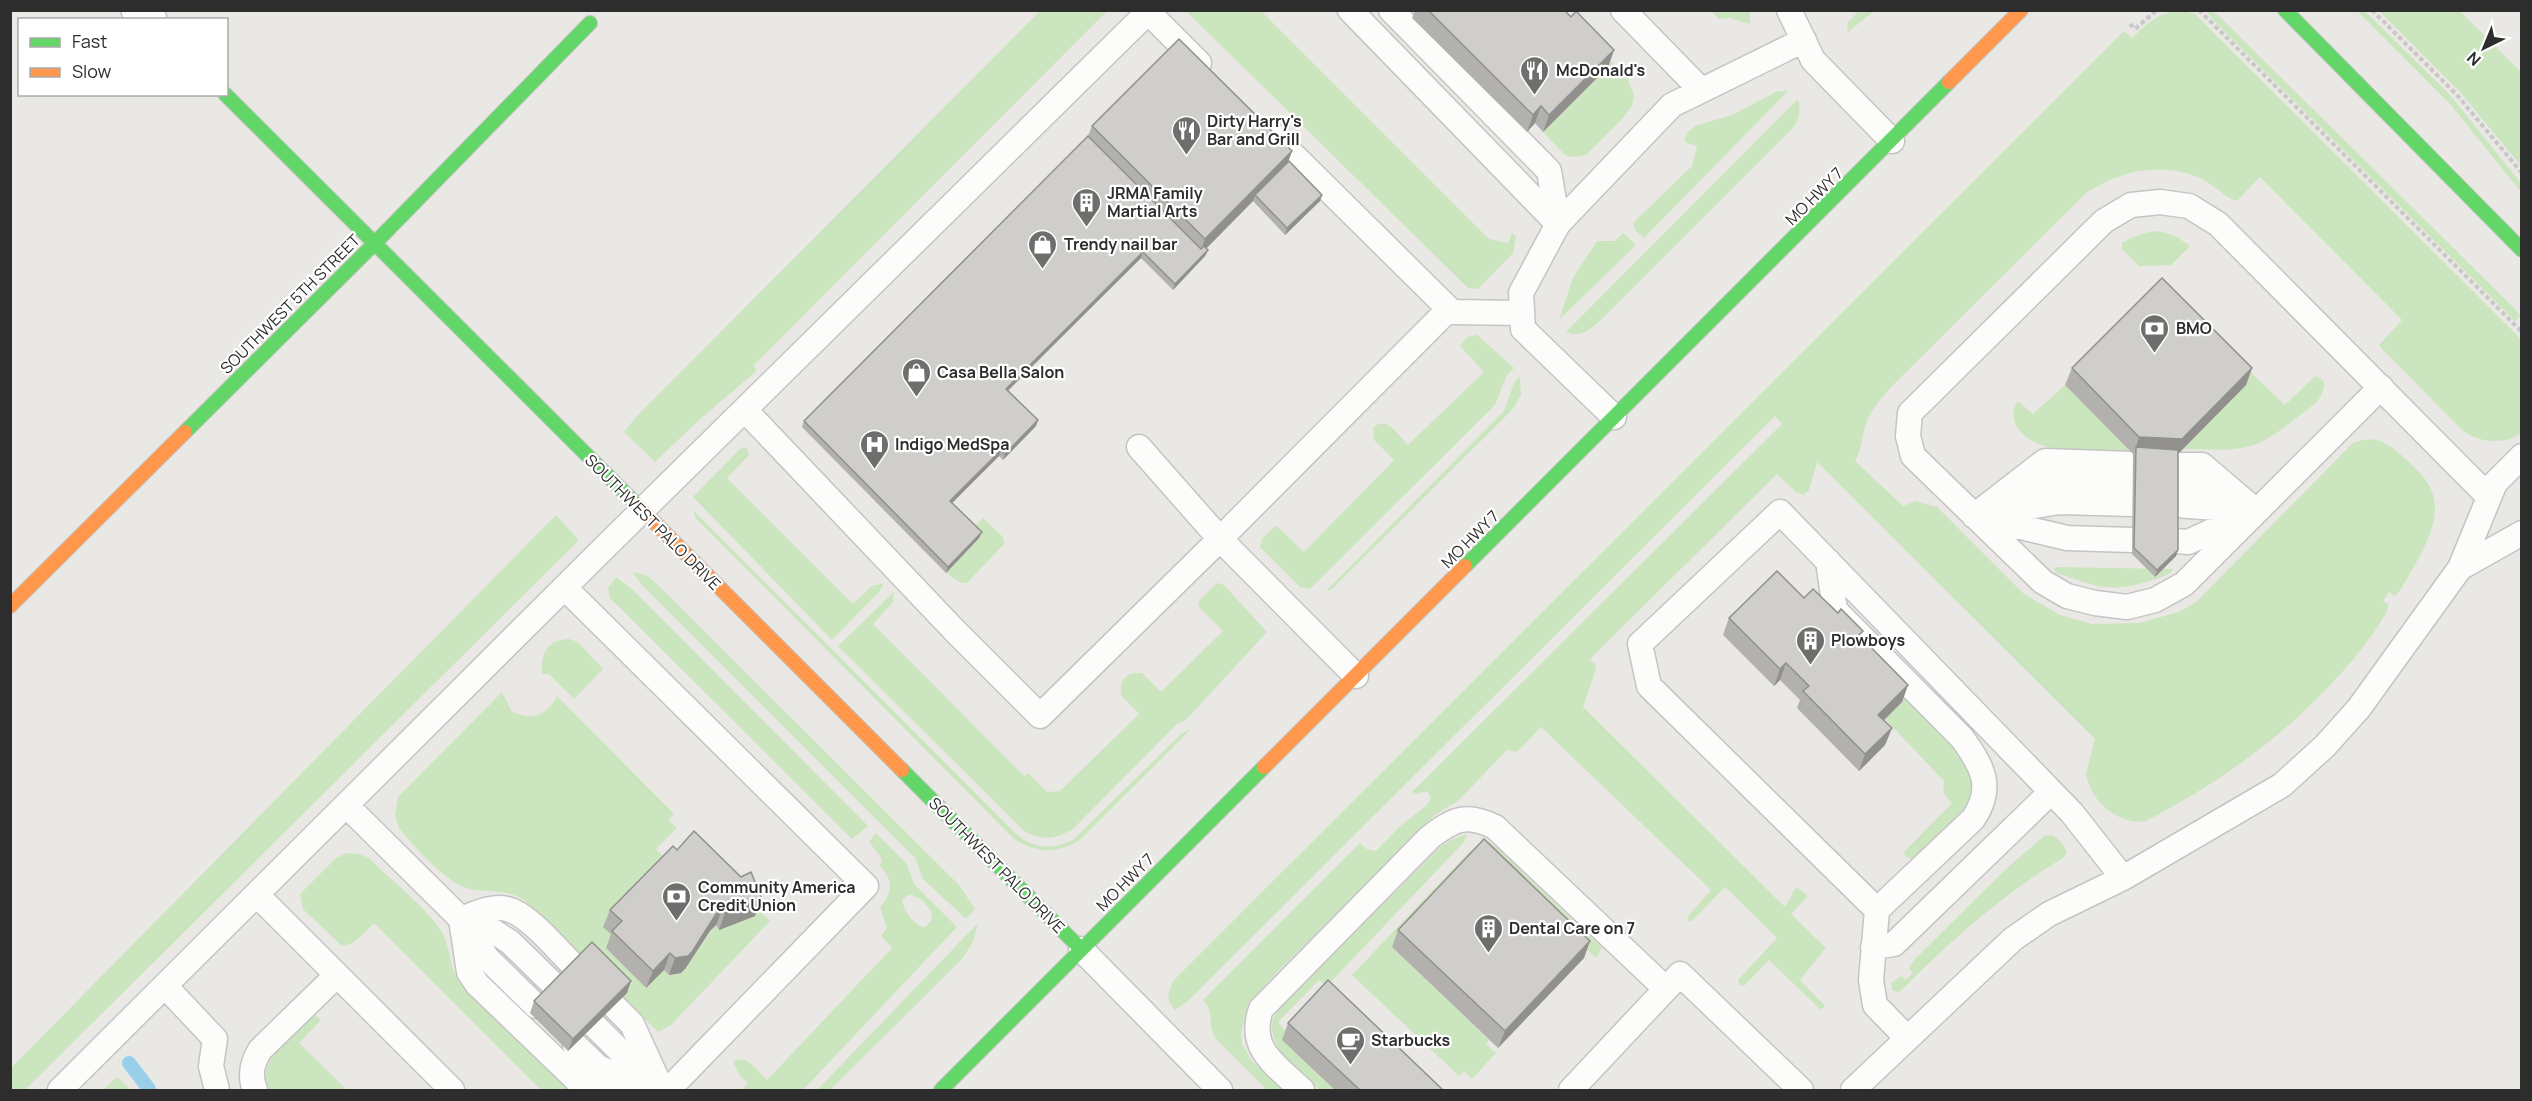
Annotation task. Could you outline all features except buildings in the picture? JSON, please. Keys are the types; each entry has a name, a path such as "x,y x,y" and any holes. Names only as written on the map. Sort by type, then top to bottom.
{"street":[{"name":"MO HWY 7","path":"942,1090 2021,10"},
{"path":"2285,10 2522,250"},
{"name":"SOUTHWEST 5TH STREET","path":"10,606 374,244 590,23"},
{"name":"SOUTHWEST PALO DRIVE","path":"227,96 1081,949"}],"lane":[{"path":"1350,10 1557,224"},
{"path":"1391,10 1549,171 1557,224"},
{"path":"1623,10 1701,90"},
{"path":"1789,10 1813,60 1892,141"},
{"path":"60,1090 1148,12 1214,77"},
{"path":"1614,417 1523,329 1521,293 1557,224 1672,105 1804,40"},
{"path":"1255,118 1452,312 1522,313"},
{"path":"2381,387 2184,584 2155,600 2127,607 2095,603 2067,596 2043,582 1912,456 1908,436 1910,413 2104,221 2131,205 2160,202 2189,206 2218,224 2381,387 2489,497"},
{"path":"745,410 955,631 1040,716 1449,309"},
{"path":"1139,447 1220,539 1356,676"},
{"path":"1853,1090 2013,939 2049,914 2123,878 2282,785 2325,746 2359,708 2460,568 2495,483 2522,456"},
{"path":"1974,516 2045,461 2133,503"},
{"path":"2176,504 2202,465 2256,511"},
{"path":"1974,516 2060,502 2133,503"},
{"path":"1974,516 2067,538 2133,503"},
{"path":"2176,504 2188,542 2256,511"},
{"path":"2176,504 2256,511"},
{"path":"1877,910 1649,686 1640,644 1780,512 2072,813 2123,878"},
{"path":"2460,568 2522,533"},
{"path":"1828,561 1835,610 1962,738 1975,756 1984,777 1985,793 1982,806 1973,819 1877,910 1871,980 1875,1005 1907,1038"},
{"path":"565,588 866,886 668,1090"},
{"path":"1873,947 1894,944 2051,792"},
{"path":"347,806 461,919 487,958 536,1006"},
{"path":"1302,1090 1266,1056 1258,1044 1256,1024 1261,1009 1430,837 1446,825 1463,818 1479,820 1494,827 1666,989"},
{"path":"257,896 452,1090"},
{"path":"461,919 490,909 507,909 524,918 575,967"},
{"path":"461,919 493,931 510,942 556,987"},
{"path":"461,919 469,972 477,984 581,1084 632,1090"},
{"path":"1081,949 1220,1090"},
{"path":"1571,1090 1680,974 1801,1090"},
{"path":"255,1090 252,1083 252,1064 260,1050 336,976"},
{"path":"165,986 215,1039 211,1065 217,1090"},
{"path":"614,1006 632,1024 661,1090"},
{"path":"594,1025 661,1090"},
{"path":"575,1044 598,1067 654,1090"}],"path":[{"path":"2130,24 2136,28 2157,10"},
{"path":"2199,10 2522,333"},
{"path":"2372,10 2457,95 2522,173"}],"green space":[{"path":"1040,11 1107,11 753,366 757,370 753,374 655,462 624,432 635,418"},
{"path":"1186,11 1261,11 1489,239 1508,243 1512,233 1516,236 1513,253 1478,289 1468,288"},
{"path":"1711,11 1750,11 1750,24 1729,18 1719,19"},
{"path":"1859,11 1874,11 1847,33 1848,22"},
{"path":"2184,11 2195,14 2516,334 2521,341 2521,434 2506,440 2492,441 2477,438 2463,431 2379,345 2402,320 2260,177 2238,200 2233,200 2198,177 2183,172 2154,170 2126,174 2086,193 1890,388 1868,419 1855,461 1903,506 1915,501 1937,507 2024,594 2060,615 2092,624 2138,623 2179,612 2196,602 2353,443 2372,439 2388,445 2416,468 2430,487 2435,513 2428,540 2401,589 2395,596 2389,592 2383,601 2389,605 2377,627 2351,662 2306,710 2256,752 2203,788 2146,821 2126,820 2107,810 2093,793 2089,784 2086,774 2095,739 1817,462 1809,490 1804,495 1796,492 1777,474 1590,659 1596,669 1583,707 1785,907 1795,889 1798,888 1808,896 1791,914 1826,948 1800,980 1825,1006 1821,1010 1769,960 1744,986 1739,985 1738,980 1777,938 1725,887 1692,921 1689,921 1687,918 1689,915 1711,890 1541,727 1517,752 1507,750 1458,801 1436,814 1278,971 1248,1004 1241,1033 1242,1044 1252,1061 1282,1090 1267,1090 1215,1038 1209,1009 1203,1000 1360,843 1366,849 1376,851 1400,826 1427,805 1431,797 1427,791 1416,794 1412,792 1782,424 1775,416 1188,1001 1175,1010 1169,995 1174,980 2124,31 2132,38 2161,15"},
{"path":"2208,11 2220,17 2520,316 2515,321 2216,23"},
{"path":"2357,11 2365,11 2450,95 2521,183 2521,192 2450,104"},
{"path":"2379,11 2460,11 2521,72 2521,166 2460,92"},
{"path":"1580,28 1628,79 1634,95 1632,106 1622,119 1586,155 1572,157 1565,155 1543,132 1608,67"},
{"path":"1778,91 1788,91 1644,238 1635,230 1633,223 1692,166 1697,146 1684,140 1688,132 1695,126 1732,115"},
{"path":"1798,99 1799,115 1791,130 1600,321 1582,333 1566,332"},
{"path":"2159,231 2175,236 2189,245 2171,265 2139,266 2122,249 2122,243 2136,236"},
{"path":"1623,233 1636,245 1559,320 1573,278 1597,241 1615,241"},
{"path":"2199,323 2285,405 2315,376 2324,381 2321,396 2307,410 2261,442 2233,449 2183,449 2246,385"},
{"path":"1477,335 1514,368 1507,375 1495,405 1310,589 1300,587 1260,547 1262,539 1275,526 1304,552 1394,460 1374,440 1373,428 1383,423 1392,428 1408,445 1484,372 1460,346 1467,337"},
{"path":"1520,376 1521,395 1512,410 1331,590 1326,591 1504,411 1514,383"},
{"path":"2065,385 2133,454 2086,453 2050,448 2023,434 2015,423 2014,417 2014,409 2018,401 2033,414"},
{"path":"747,447 749,455 727,478 853,604 872,586 884,583 879,592 832,640 693,497 740,449"},
{"path":"694,511 1014,832 1027,842 1049,847 1073,840 1181,734 1191,729 1081,839 1056,850 1039,849 1023,844 1014,839 695,517"},
{"path":"556,515 578,539 576,543 25,1090 11,1090 11,1068"},
{"path":"983,518 1003,537 1004,544 967,583 962,583 948,574 933,558 940,561"},
{"path":"2056,567 2173,570 2165,576 2135,585 2112,588 2093,585 2057,573 2054,570"},
{"path":"633,572 648,576 660,587 959,885 975,909 966,919 923,879 915,858 640,583"},
{"path":"616,577 633,590 868,826 852,839 610,598 608,588"},
{"path":"1217,583 1224,585 1267,632 1185,721 1178,723 1074,828 1062,835 1049,838 1029,834 1023,830 838,646 894,592 893,602 873,624 1024,776 1028,773 1049,792 1060,791 1139,714 1121,695 1121,685 1128,675 1142,673 1161,692 1223,631 1198,606 1199,601"},
{"path":"569,639 578,642 603,669 574,699 549,674 542,674 546,649 555,642"},
{"path":"1857,648 1963,755 1973,779 1969,799 1964,808 1926,848 1911,859 1905,856 1904,852 1952,803 1943,793 1944,781 1885,719 1902,702"},
{"path":"502,692 512,712 527,716 544,712 557,696 674,814 668,820 677,828 656,849 672,865 606,948 646,988 664,970 669,975 682,973 714,927 760,911 770,921 671,1025 658,1032 525,901 511,894 461,886 431,864 399,828 395,816 398,797"},
{"path":"876,833 906,863 915,885 957,927 803,1090 742,1090 748,1083 741,1077 733,1062 747,1061 767,1080 892,948 881,936 887,928 880,907 890,891 889,880 879,865 882,862 880,856 869,842","holes":["909,894 921,899 932,912 931,921 925,927 917,924 910,917 902,900"]},
{"path":"1468,834 1464,842 1327,986 1319,980 1278,1022 1335,1090 1320,1090 1281,1052 1272,1034 1275,1015 1284,1003 1440,847"},
{"path":"2051,835 2064,847 2067,853 2063,858 2019,887 1978,919 1901,991 1892,990 1891,983 1901,976 1905,980 1913,973 1909,968 1915,959 2006,869 2044,836"},
{"path":"1482,837 1496,847 1602,948 1596,958 1479,846"},
{"path":"1471,850 1478,856 1392,947 1489,1040 1486,1044 1496,1053 1472,1079 1464,1071 1459,1076 1352,975"},
{"path":"347,853 360,854 370,859 425,911 446,941 453,970 461,984 569,1090 541,1090 374,923 355,941 341,945 303,909 300,894 336,858"},
{"path":"978,923 973,942 962,959 830,1090 817,1090"},
{"path":"314,1014 321,1020 299,1043 347,1090 267,1090 265,1079 272,1058 279,1048"},
{"path":"117,1077 131,1090 103,1090"}],"waterway":[{"path":"129,1063 149,1089"}],"traffic: fast":[{"path":"2285,10 2522,250"},
{"path":"185,432 374,244 590,23"},
{"path":"1465,566 1949,82"},
{"path":"227,96 637,505"},
{"path":"941,1090 1264,767"},
{"path":"902,770 1081,949"}],"traffic: slow":[{"path":"1949,82 2021,10"},
{"path":"10,606 185,432"},
{"path":"637,505 902,770"},
{"path":"1264,767 1465,566"}],"place":[{"name":"McDonald's","path":"1535,96"},
{"name":"Dirty Harry's Bar and Grill","path":"1186,156"},
{"name":"JRMA Family Martial Arts","path":"1086,228"},
{"name":"Trendy nail bar","path":"1043,270"},
{"name":"BMO","path":"2155,354"},
{"name":"Casa Bella Salon","path":"916,398"},
{"name":"Indigo MedSpa","path":"874,470"},
{"name":"Plowboys","path":"1810,666"},
{"name":"Community America Credit Union","path":"677,922"},
{"name":"Dental Care on 7","path":"1488,954"},
{"name":"Starbucks","path":"1350,1066"}]}
